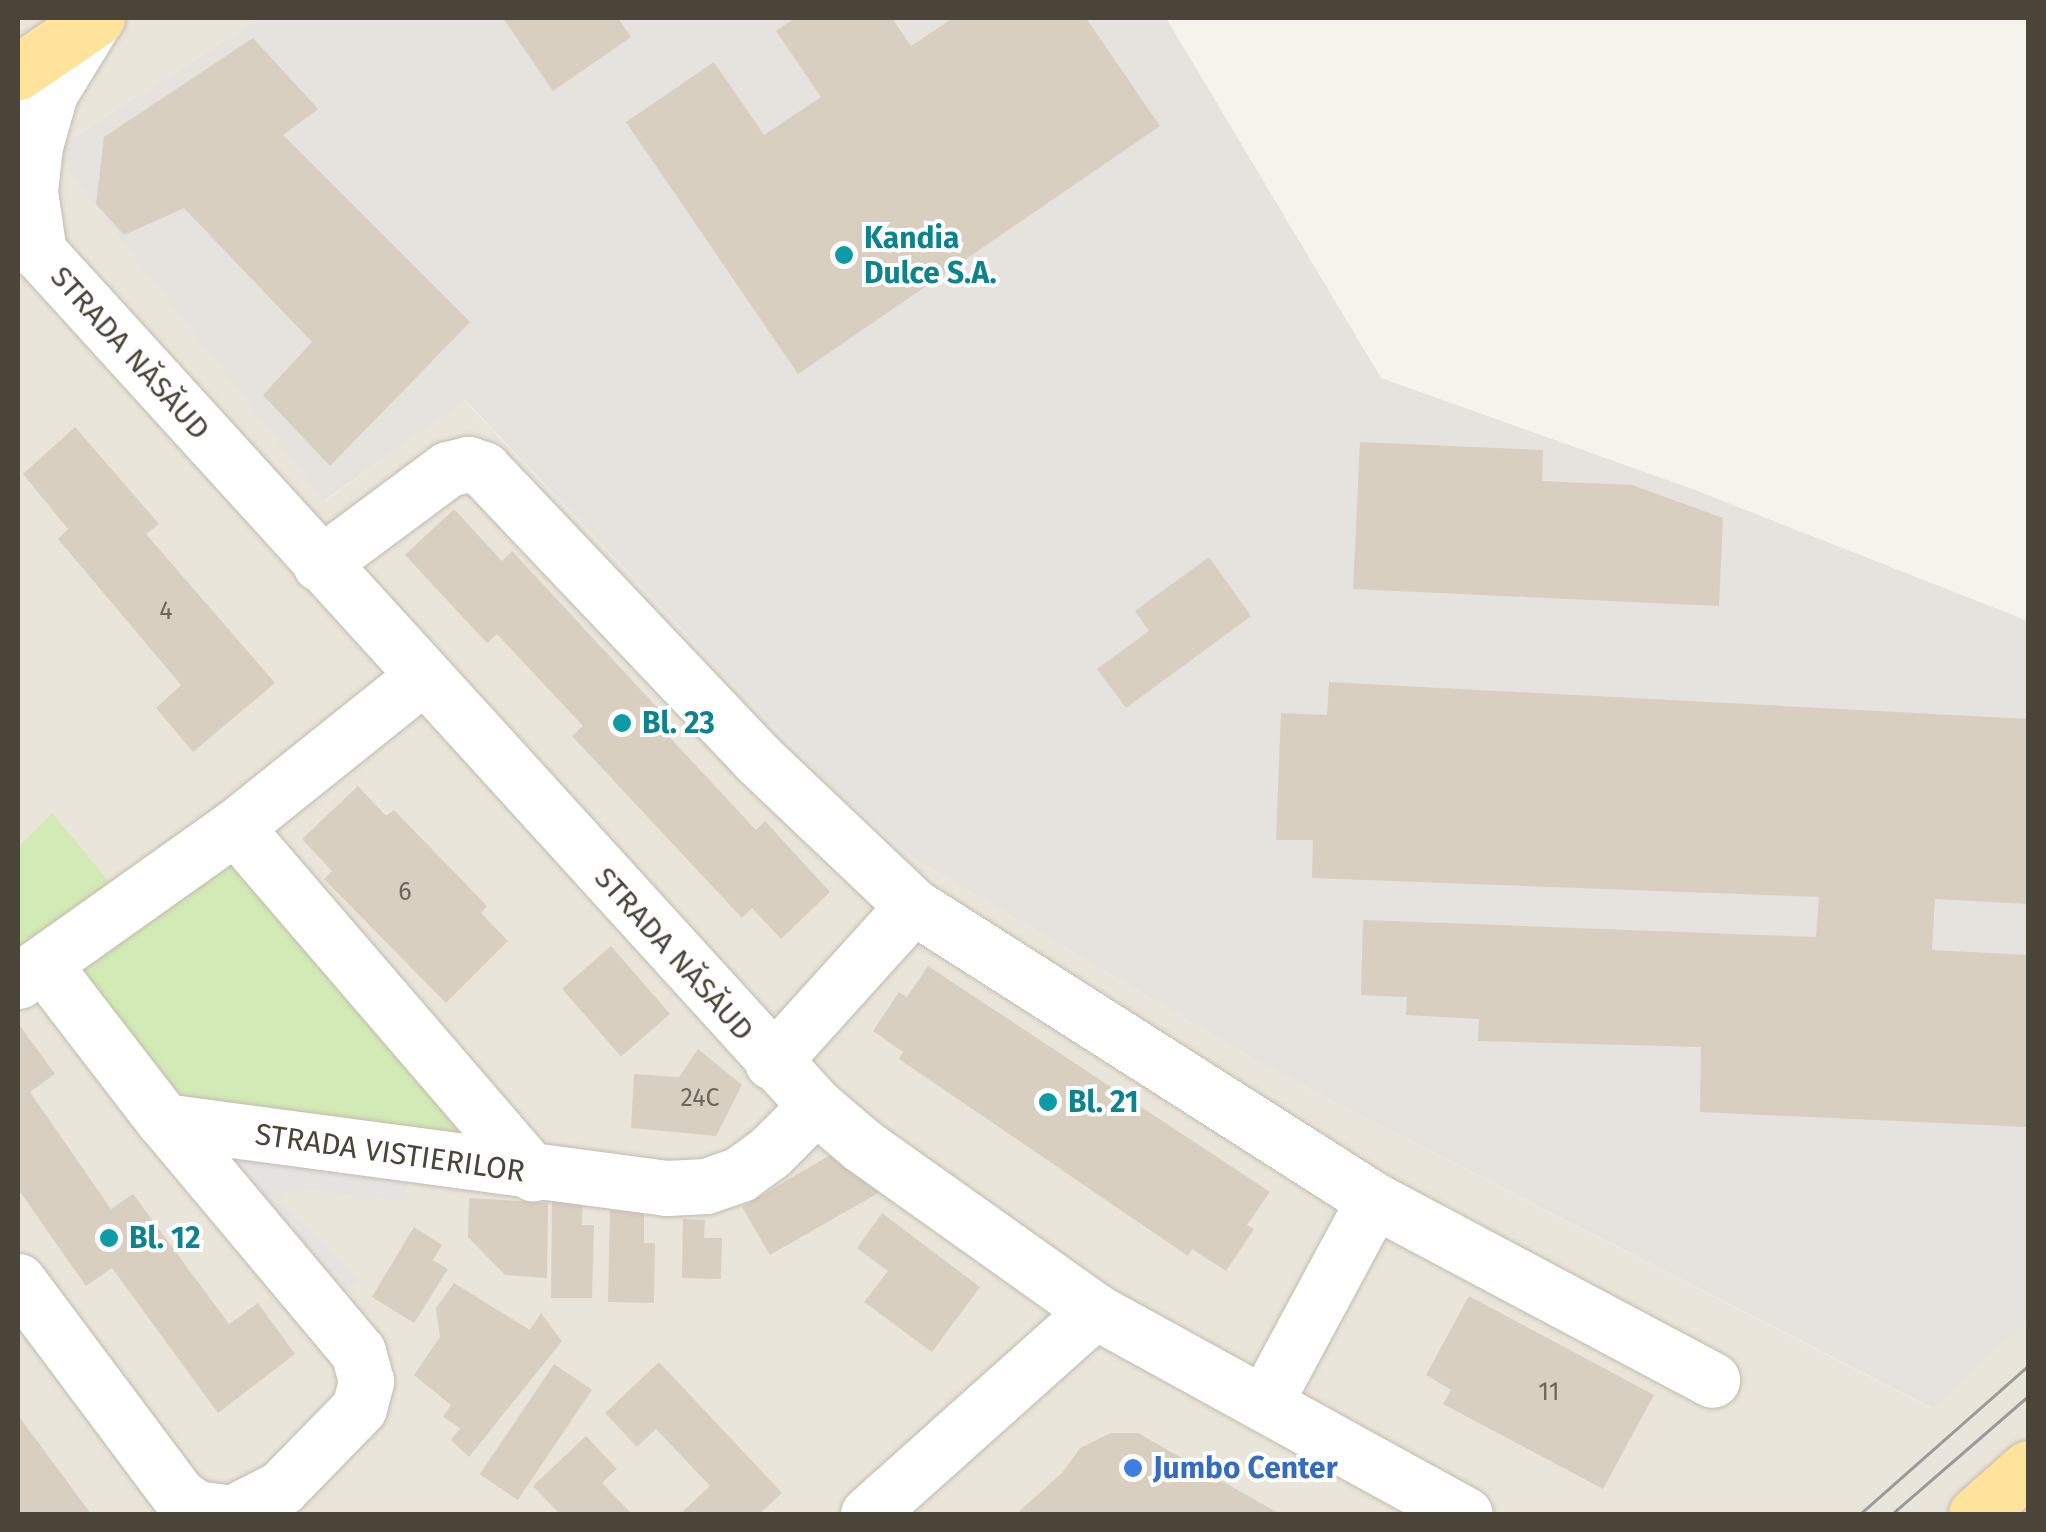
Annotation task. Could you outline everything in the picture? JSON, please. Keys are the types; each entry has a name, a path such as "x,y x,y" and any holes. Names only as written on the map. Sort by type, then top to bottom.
{"main road":[{"path":"18,72 97,18"},
{"path":"1976,1514 2028,1468"}],"street":[{"path":"28,241 35,146 50,94 97,18"},
{"name":"STRADA NĂSĂUD","path":"28,241 816,1106 863,1146 1095,1311 1465,1514"},
{"path":"320,564 448,469 468,464 484,469 758,760 913,906 1374,1200 1712,1380"},
{"path":"18,1282 179,1496 196,1508 232,1513 280,1488 359,1408 366,1382 358,1352 164,1122 30,973 235,827 422,677"},
{"path":"235,827 533,1173"},
{"path":"772,1062 913,906"},
{"name":"STRADA VISTIERILOR","path":"164,1122 668,1188 706,1186 758,1162 816,1106"},
{"path":"1264,1404 1374,1200"},
{"path":"868,1514 1095,1311"}],"shaded area":[{"path":"18,18 260,18 52,151 325,501 464,400 839,795 910,856 1265,1066 1931,1408 2028,1322 2028,1514 18,1514"},
{"path":"260,18 1166,18 1381,378 1695,490 2028,621 2028,1322 1932,1408 1265,1066 910,856 839,795 465,400 324,501 52,151"},
{"path":"233,1131 412,1156 404,1201 287,1187 280,1198 359,1279 329,1313 204,1168"}],"green space":[{"path":"52,813 128,904 235,827 533,1173 164,1121 18,981 18,847"}],"building":[{"path":"503,18 618,18 631,37 553,91"},
{"name":"Kandia Dulce S.A.","path":"795,18 892,18 911,46 953,18 1086,18 1160,126 798,374 626,122 714,62 764,135 821,97 776,31"},
{"path":"253,38 318,109 283,135 470,322 330,466 263,395 312,342 184,208 124,235 96,204 104,137"},
{"path":"75,427 159,524 146,534 275,683 193,752 156,708 181,685 58,539 68,529 23,474"},
{"path":"1360,442 1543,450 1542,481 1632,485 1723,518 1719,606 1353,589"},
{"name":"Bl. 23","path":"454,509 502,561 512,551 668,719 660,727 756,830 765,821 830,892 781,939 752,908 742,918 572,736 583,726 497,634 487,643 405,555"},
{"path":"1209,557 1251,616 1126,708 1097,669 1149,631 1135,611"},
{"path":"1329,682 2028,719 2028,904 1935,899 1932,950 2028,955 2028,1127 1700,1112 1701,1047 1478,1041 1479,1019 1406,1015 1407,997 1361,995 1363,920 1816,937 1819,897 1312,878 1313,840 1276,840 1281,713 1327,715"},
{"path":"358,786 386,816 394,810 487,906 481,913 508,941 446,1003 324,879 332,871 302,839"},
{"path":"611,946 670,1014 621,1057 562,989"},
{"name":"Bl. 21","path":"928,966 1270,1192 1247,1225 1254,1229 1226,1271 1192,1249 1188,1256 899,1059 903,1052 873,1031 899,992 907,997"},
{"name":"Bl. 12","path":"18,1023 55,1074 30,1092 111,1209 133,1194 229,1324 258,1303 295,1354 218,1413 112,1268 86,1286 18,1189"},
{"path":"698,1049 742,1085 716,1136 631,1128 634,1074 679,1077"},
{"path":"830,1155 880,1192 770,1255 742,1207"},
{"path":"469,1198 548,1203 547,1278 505,1275 468,1237"},
{"path":"552,1200 583,1201 582,1225 594,1225 592,1298 551,1298"},
{"path":"610,1210 644,1211 644,1243 655,1243 654,1303 608,1302"},
{"path":"882,1213 980,1287 932,1352 864,1302 888,1271 857,1248"},
{"path":"683,1219 705,1220 704,1238 722,1238 721,1279 682,1278"},
{"path":"414,1227 442,1245 433,1260 448,1269 414,1323 372,1297"},
{"path":"454,1283 530,1330 541,1313 562,1341 469,1457 451,1440 460,1428 443,1417 451,1405 414,1375 440,1337 436,1308"},
{"path":"1469,1296 1654,1395 1603,1489 1443,1404 1451,1390 1426,1375"},
{"path":"659,1362 782,1493 759,1514 680,1514 710,1486 656,1429 637,1447 605,1413"},
{"path":"554,1364 592,1390 518,1500 480,1474"},
{"path":"18,1415 91,1514 18,1514"},
{"name":"Jumbo Center","path":"1111,1433 1138,1433 1280,1514 1016,1514 1062,1473 1080,1448"},
{"path":"586,1436 617,1469 602,1483 632,1514 560,1514 533,1486"}],"tram line":[{"path":"1860,1514 2028,1366"},
{"path":"1892,1514 2028,1396"}],"place":[{"name":"Kandia Dulce S.A.","path":"844,255"},
{"name":"Bl. 23","path":"622,723"},
{"name":"Bl. 21","path":"1048,1102"},
{"name":"Bl. 12","path":"109,1238"},
{"name":"Jumbo Center","path":"1133,1468"}]}
